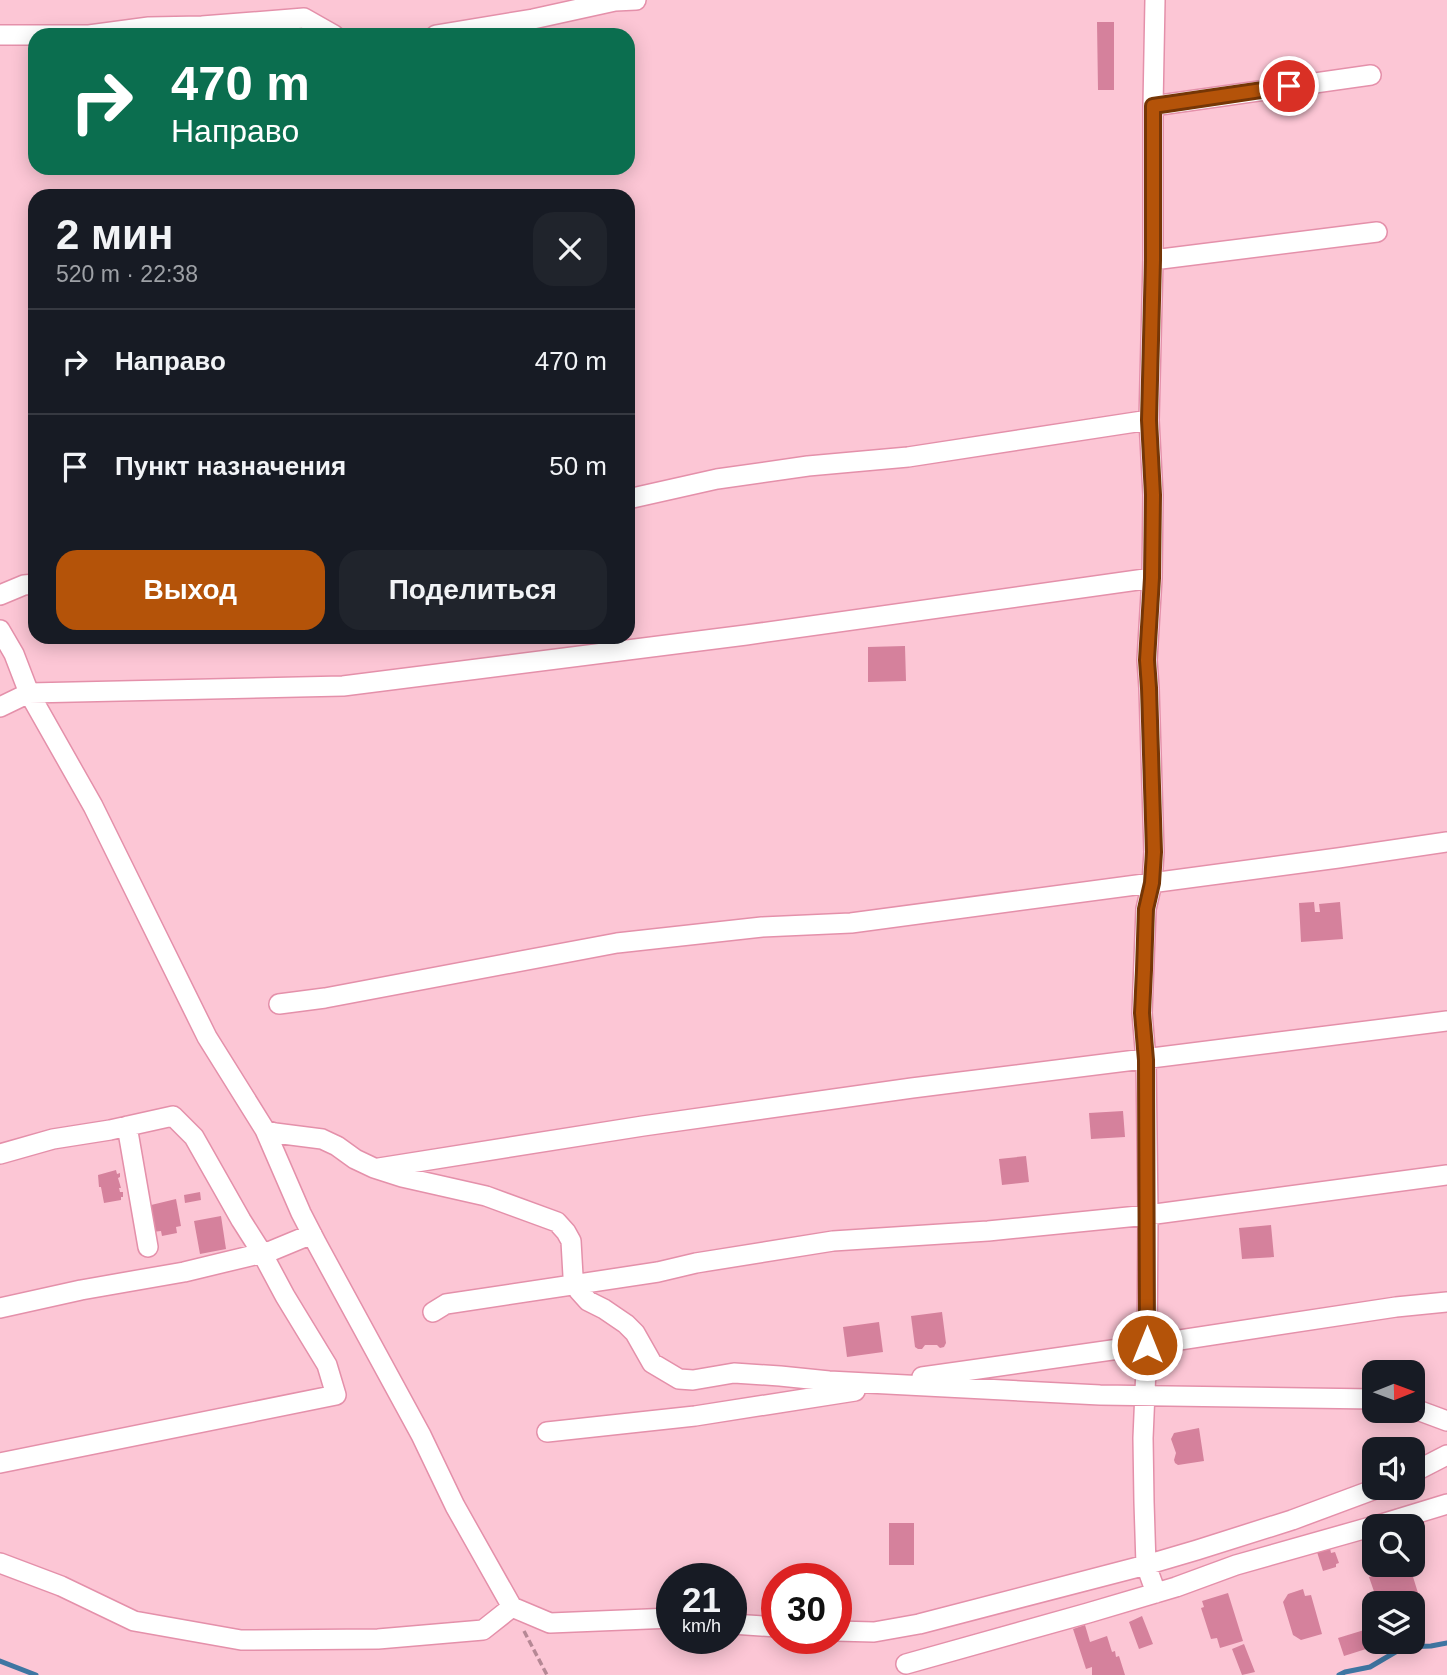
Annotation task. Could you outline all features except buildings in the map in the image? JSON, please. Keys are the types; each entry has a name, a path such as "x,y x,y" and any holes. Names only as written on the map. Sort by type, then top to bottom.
{"street":[{"path":"478,28 615,1 636,0"},
{"path":"1155,0 1149,420 1153,495 1152,578 1147,660 1154,852 1152,883 1146,909 1142,1013 1146,1060 1148,1215 1143,1451 1146,1565 1156,1593"},
{"path":"142,28 304,18 322,28"},
{"path":"0,36 28,36"},
{"path":"1153,106 1371,75"},
{"path":"1153,260 1377,232"},
{"path":"635,497 717,479 808,466 908,457 1149,420"},
{"path":"0,706 29,693 343,686 746,635 1152,578"},
{"path":"0,595 28,585"},
{"path":"0,631 14,654 29,693 93,806 207,1037 265,1130 312,1234 512,1607 550,1623 656,1619"},
{"path":"279,1004 325,998 617,943 762,927 851,923 1447,842"},
{"path":"374,1168 912,1088 1447,1021"},
{"path":"0,1154 53,1139 173,1116 194,1137 262,1253 327,1365 336,1395 0,1464"},
{"path":"127,1126 148,1247"},
{"path":"265,1130 322,1139 374,1168 486,1196 557,1222 571,1241 571,1265 576,1285 588,1301 626,1324 635,1333 652,1363 679,1379 693,1380 734,1373 1100,1395 1362,1399"},
{"path":"433,1312 446,1304 658,1272 696,1263 833,1241 988,1231 1148,1215 1447,1175"},
{"path":"0,1308 81,1290 184,1272 262,1253 312,1234"},
{"path":"547,1432 695,1416 894,1384 912,1378 1395,1307 1447,1302"},
{"path":"1425,1413 1447,1421"},
{"path":"1425,1466 1447,1455"},
{"path":"852,1631 874,1632 919,1624 1146,1565 1292,1520 1362,1494"},
{"path":"1414,1514 1447,1504"},
{"path":"905,1664 1156,1593 1236,1565 1362,1529"},
{"path":"0,1563 61,1586 134,1621 241,1640 378,1639 483,1630 512,1607"}],"path":[{"path":"512,1607 547,1675"}],"waterway":[{"path":"1339,1675 1370,1667 1404,1647 1447,1643"},
{"path":"0,1661 36,1675"}],"route":[{"path":"1147,1345 1146,1060 1142,1013 1146,909 1152,883 1154,852 1147,660 1153,495 1149,420 1153,106 1289,86"}]}
